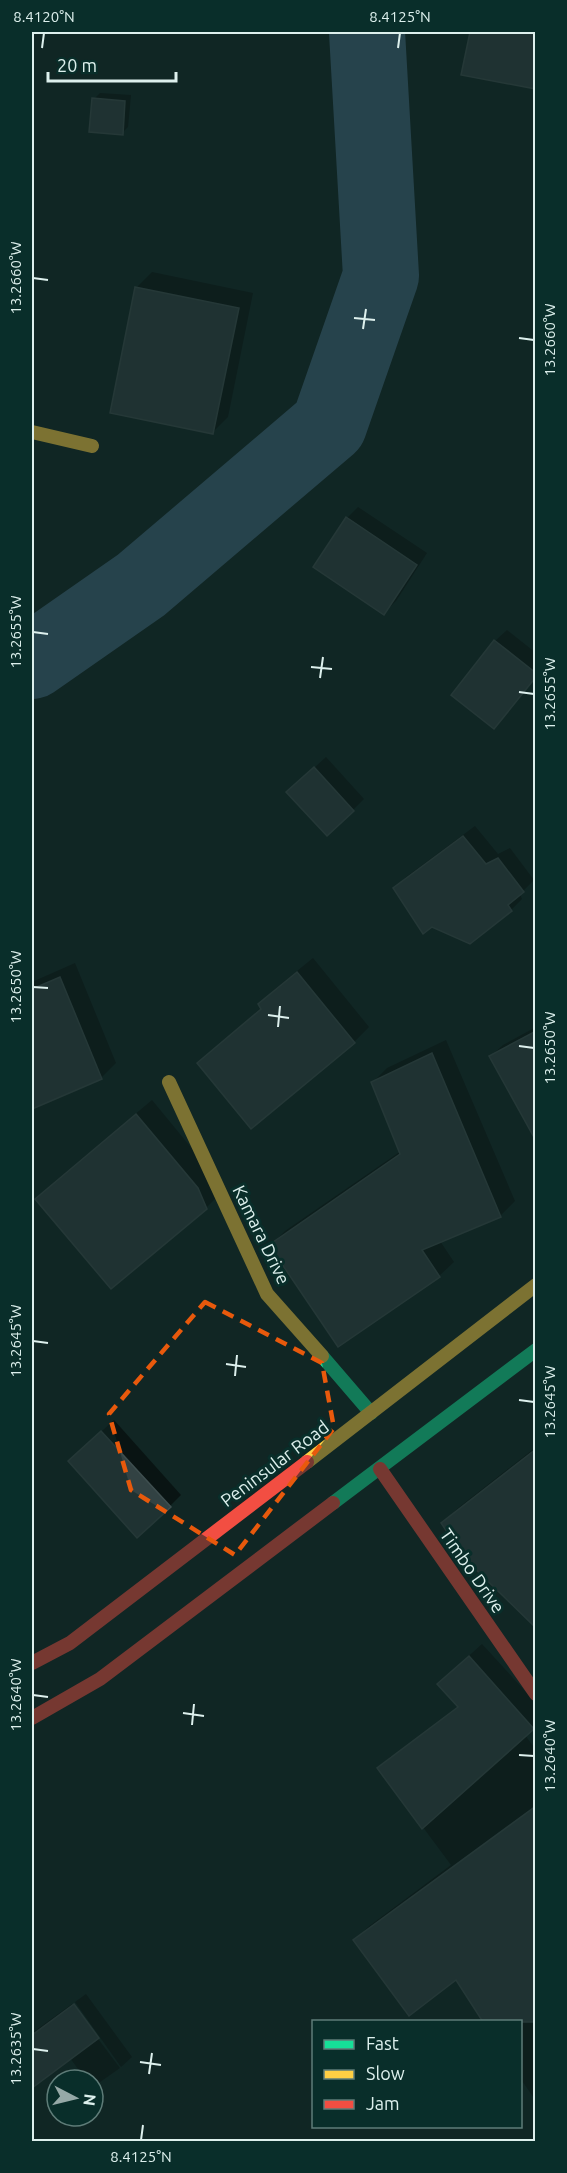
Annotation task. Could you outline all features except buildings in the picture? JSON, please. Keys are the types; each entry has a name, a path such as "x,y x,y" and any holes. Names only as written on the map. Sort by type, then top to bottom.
{"main road":[{"path":"32,432 92,446"},
{"name":"Kamara Drive","path":"169,1082 267,1294 371,1413"},
{"name":"Peninsular Road","path":"32,1663 70,1643 536,1285"},
{"path":"32,1718 100,1679 536,1350"},
{"name":"Timbo Drive","path":"380,1469 536,1694"}],"highlighted area":[{"path":"205,1302 322,1363 334,1428 235,1555 131,1490 109,1414"}],"waterway":[{"path":"32,661 141,585 329,425 381,276 367,32"}],"traffic: fast":[{"path":"333,1503 536,1350"},
{"path":"322,1356 371,1413"}],"traffic: slow":[{"path":"32,432 92,446"},
{"path":"169,1082 267,1294 322,1356"},
{"path":"307,1462 536,1285"}],"traffic: jam":[{"path":"32,1663 70,1643 307,1462"},
{"path":"380,1469 536,1694"},
{"path":"32,1718 100,1679 333,1503"}]}
